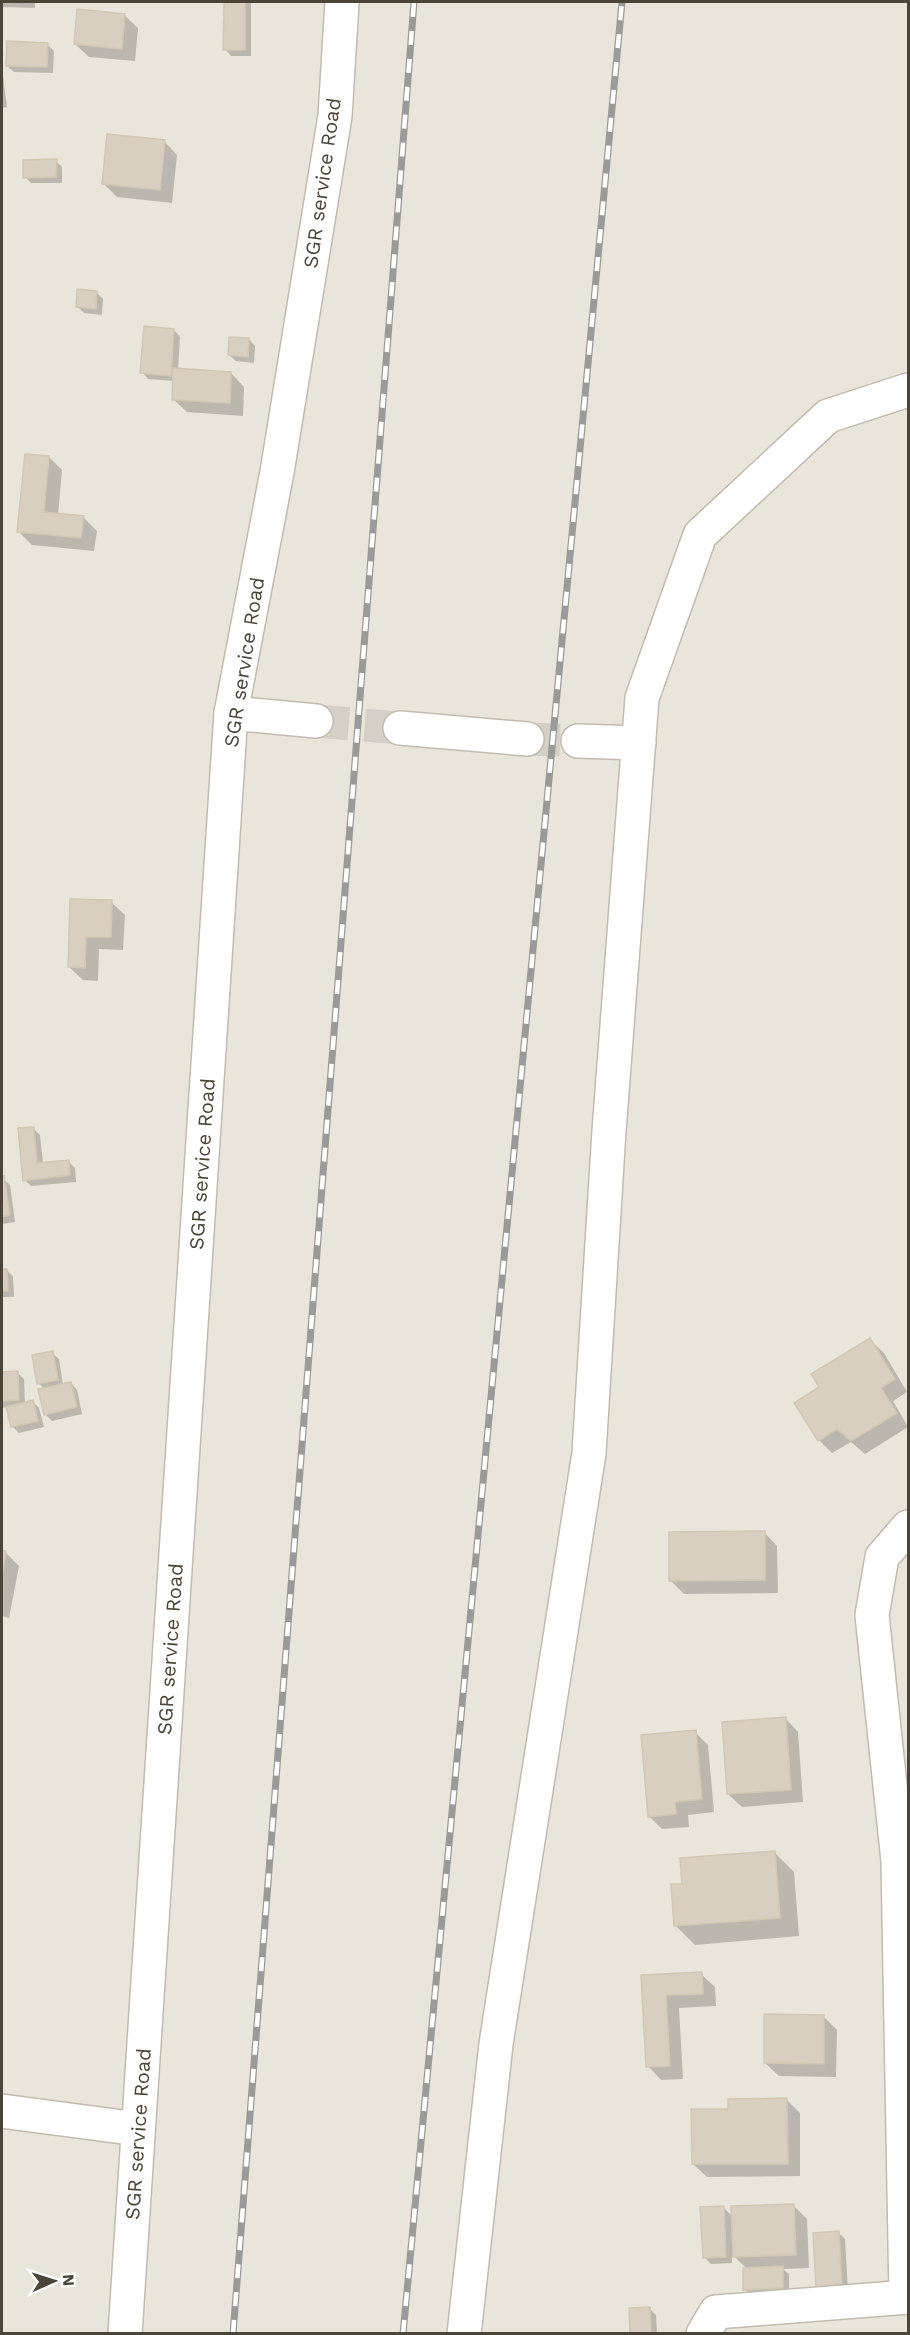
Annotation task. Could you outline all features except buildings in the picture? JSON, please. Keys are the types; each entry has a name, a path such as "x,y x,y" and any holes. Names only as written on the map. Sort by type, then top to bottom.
{"street":[{"name":"SGR service Road","path":"125,2334 231,713 277,472 334,116 342,2"},
{"path":"464,2334 496,2044 589,1453 609,1131 642,698 700,535 828,416 909,390"},
{"path":"231,713 316,722"},
{"path":"400,729 527,739"},
{"path":"578,741 639,743"},
{"path":"703,2334 716,2312 907,2297 898,1861 872,1615 882,1557 909,1527"},
{"path":"2,2111 138,2129"}],"shaded area":[{"path":"2,2 908,2 908,2333 2,2333"}],"tunnel":[{"path":"316,721 400,728"},
{"path":"527,739 578,741"}],"railway":[{"path":"233,2334 414,2"},
{"path":"403,2334 622,2"}]}
